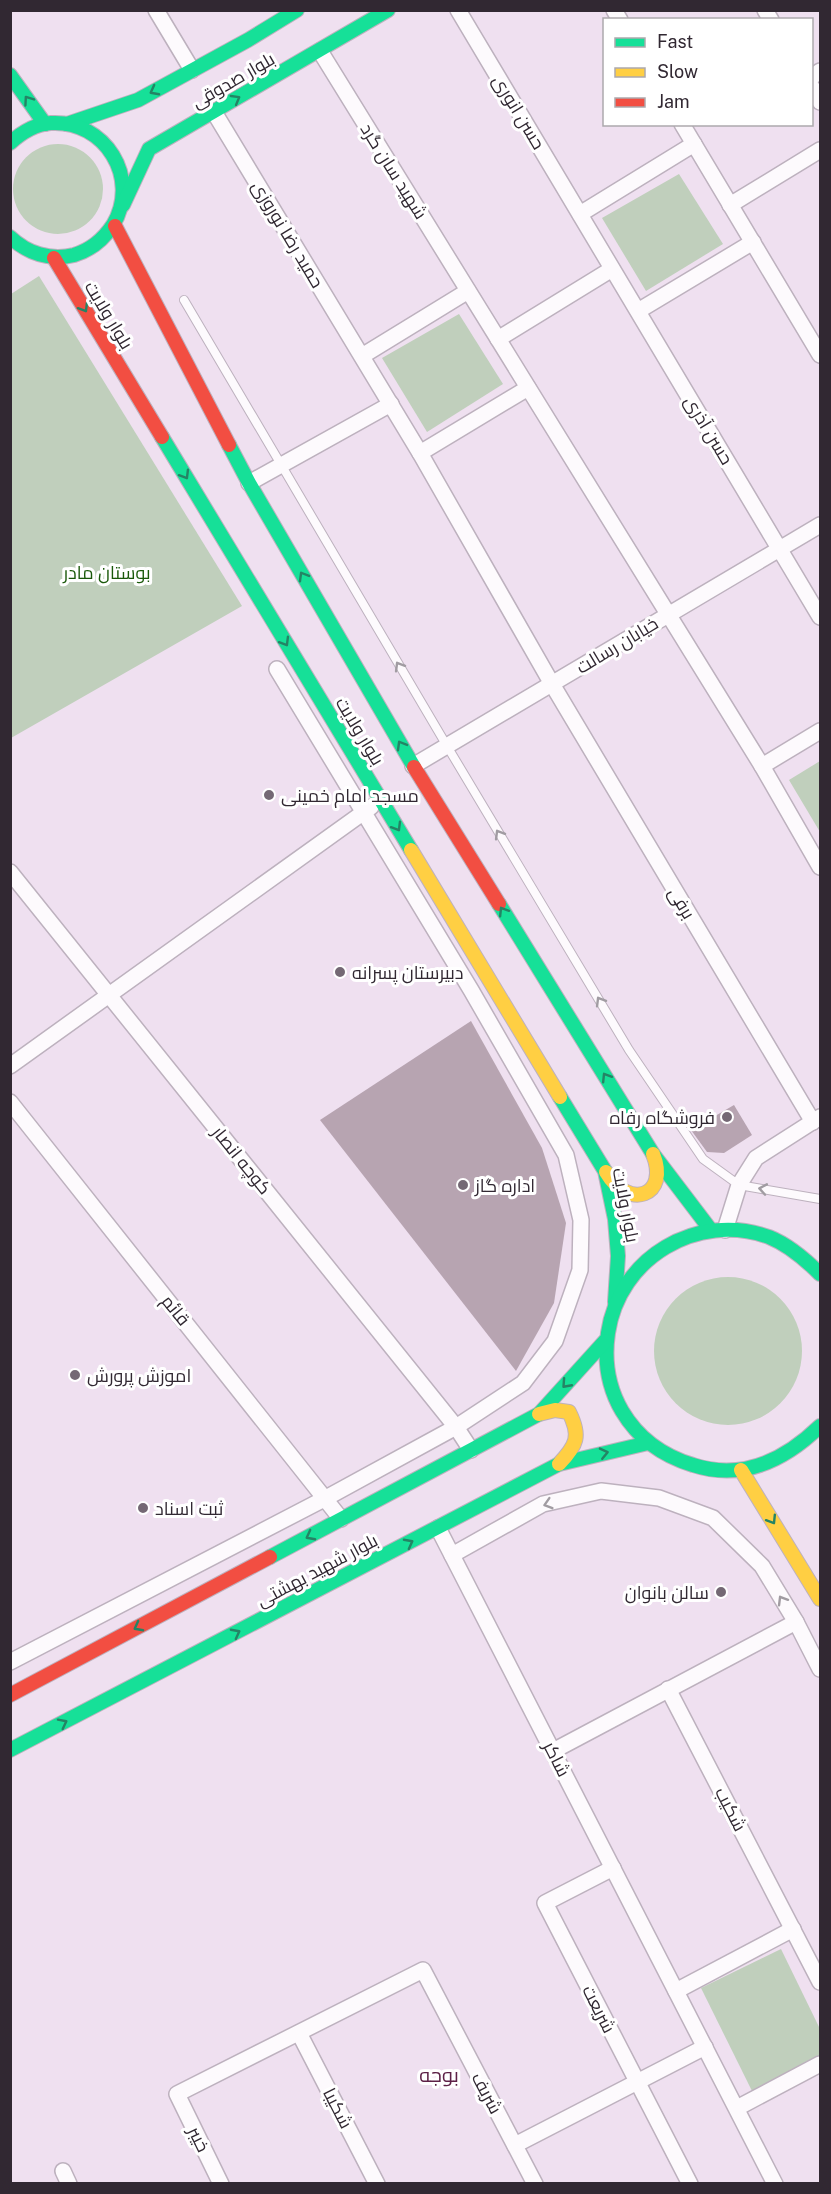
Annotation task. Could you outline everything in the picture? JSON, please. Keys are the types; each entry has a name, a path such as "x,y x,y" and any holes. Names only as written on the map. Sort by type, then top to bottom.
{"main road":[{"name":"بلوار صدوقی","path":"67,124 138,100 297,10"},
{"name":"بلوار صدوقی","path":"115,226 149,148 320,51 387,10"},
{"path":"10,75 45,124"},
{"path":"10,143 25,132 45,124 67,124 88,130 106,143 118,162 124,183 123,205"},
{"path":"10,237 36,254 54,258 80,254 100,243 115,226"},
{"name":"بلوار ولایت","path":"115,226 249,483 413,766 653,1154 717,1229"},
{"name":"بلوار ولایت","path":"54,258 605,1171 615,1220 618,1256 615,1302"},
{"path":"605,1171 615,1186 627,1195 642,1195 654,1186 658,1172 653,1154"},
{"path":"820,1274 804,1257 779,1240 751,1231 717,1229 670,1242 637,1267 615,1302 608,1321 605,1341 607,1368 613,1394 626,1418 648,1443 676,1460 708,1470 741,1470 764,1465 785,1456 805,1443 820,1426"},
{"path":"804,1257 820,1253"},
{"name":"بلوار شهید بهشتی","path":"10,1695 538,1414 605,1341"},
{"path":"538,1414 555,1410 569,1412 578,1428 575,1447 559,1464"},
{"name":"بلوار شهید بهشتی","path":"10,1749 559,1464 648,1443"},
{"path":"741,1470 820,1599"}],"street":[{"path":"156,10 192,70"},
{"name":"حسن انوری","path":"458,10 612,269"},
{"name":"شهید سان گرد","path":"320,51 528,388"},
{"name":"حمید رضا نوروزی","path":"214,112 420,453"},
{"path":"683,126 820,355"},
{"path":"580,214 694,144"},
{"path":"730,205 820,150"},
{"path":"638,311 753,242"},
{"path":"498,339 612,269"},
{"name":"حسن آذری","path":"612,269 820,617"},
{"path":"362,356 468,291"},
{"path":"552,684 420,453 528,388 762,766 820,867"},
{"path":"249,483 391,404"},
{"name":"خیابان رسالت","path":"413,766 820,525"},
{"path":"10,1662 326,1498 456,1427 523,1383 555,1341 580,1270 581,1220 566,1155 471,990 278,669"},
{"name":"برفی","path":"552,684 817,1119"},
{"path":"762,766 820,731"},
{"path":"10,1066 380,800"},
{"name":"کوچه انصار","path":"10,872 456,1427 471,1450"},
{"name":"قائم","path":"10,1102 341,1519"},
{"path":"717,1229 739,1185 756,1158 817,1119"},
{"path":"452,1555 543,1504 601,1491 659,1498 713,1518 762,1566 796,1622 820,1670"},
{"name":"شاکر","path":"438,1528 737,2108"},
{"path":"553,1750 796,1622"},
{"name":"شکیب","path":"668,1689 820,1982"},
{"name":"شریعت","path":"613,1868 544,1904 690,2184"},
{"path":"676,1991 793,1929"},
{"name":"شریف","path":"299,2033 423,1970 535,2184"},
{"name":"خیبر","path":"221,2184 177,2094 299,2033"},
{"name":"شکیبا","path":"299,2033 376,2184"},
{"path":"514,2145 705,2047"},
{"path":"775,2184 737,2108 820,2064"}],"lane":[{"path":"184,300 447,746 641,1068 703,1159 739,1185 820,1199"}],"green space":[{"path":"58,144 75,148 90,157 99,172 103,189 99,206 90,221 75,230 58,234 41,230 26,221 17,206 13,189 17,172 26,157 41,148"},
{"path":"679,174 723,244 646,291 602,218"},
{"name":"بوستان مادر","path":"39,276 242,606 11,738 11,294"},
{"path":"459,314 503,384 427,432 382,358"},
{"path":"820,761 820,832 789,780"},
{"path":"728,1277 742,1278 756,1283 769,1289 780,1299 790,1310 796,1323 801,1337 801,1365 796,1379 790,1392 780,1403 769,1413 756,1419 742,1424 728,1425 714,1424 700,1419 687,1413 676,1403 666,1392 660,1379 655,1365 654,1351 655,1337 660,1323 666,1310 676,1299 687,1289 700,1283 714,1278"},
{"path":"781,1949 820,2029 820,2057 752,2091 701,1988"}],"building":[{"name":"اداره گاز","path":"471,1021 542,1148 566,1223 554,1303 516,1371 320,1120"},
{"name":"فروشگاه رفاه","path":"734,1105 752,1135 724,1153 707,1152 691,1130"}],"traffic: fast":[{"path":"67,124 138,100 248,40 297,10"},
{"path":"123,205 149,149 388,10"},
{"path":"10,75 45,124"},
{"path":"10,143 39,125 51,123 70,125 87,131 102,142 113,155 120,171 123,189 121,207 113,225 96,244 80,253 65,257 39,254 10,237"},
{"path":"162,437 411,850"},
{"path":"229,445 414,767"},
{"path":"499,904 653,1154 710,1229"},
{"path":"560,1097 605,1171 615,1219 618,1256 615,1302"},
{"path":"820,1274 796,1253 769,1237 742,1231 715,1230 689,1236 666,1247 645,1263 628,1283 615,1306 608,1333 607,1353 608,1373 613,1392 628,1421 652,1445 672,1457 693,1465 729,1470 745,1469 762,1464 792,1449 820,1426"},
{"path":"270,1557 539,1414 605,1341"},
{"path":"10,1750 559,1464 648,1443"}],"traffic: slow":[{"path":"411,850 560,1097"},
{"path":"606,1172 625,1192 635,1195 644,1193 652,1188 656,1180 657,1168 653,1154"},
{"path":"539,1414 555,1410 569,1412 573,1420 575,1440 570,1451 559,1464"},
{"path":"741,1470 820,1599"}],"traffic: jam":[{"path":"115,226 229,445"},
{"path":"54,258 162,437"},
{"path":"414,767 499,904"},
{"path":"10,1695 270,1557"}],"place":[{"name":"مسجد امام خمینی","path":"269,795"},
{"name":"دبیرستان پسرانه","path":"340,972"},
{"name":"فروشگاه رفاه","path":"727,1117"},
{"name":"اداره گاز","path":"463,1185"},
{"name":"اموزش پرورش","path":"75,1375"},
{"name":"ثبت اسناد","path":"143,1508"},
{"name":"سالن بانوان","path":"721,1592"}],"district":[{"name":"بوجه","path":"439,2075"}]}
